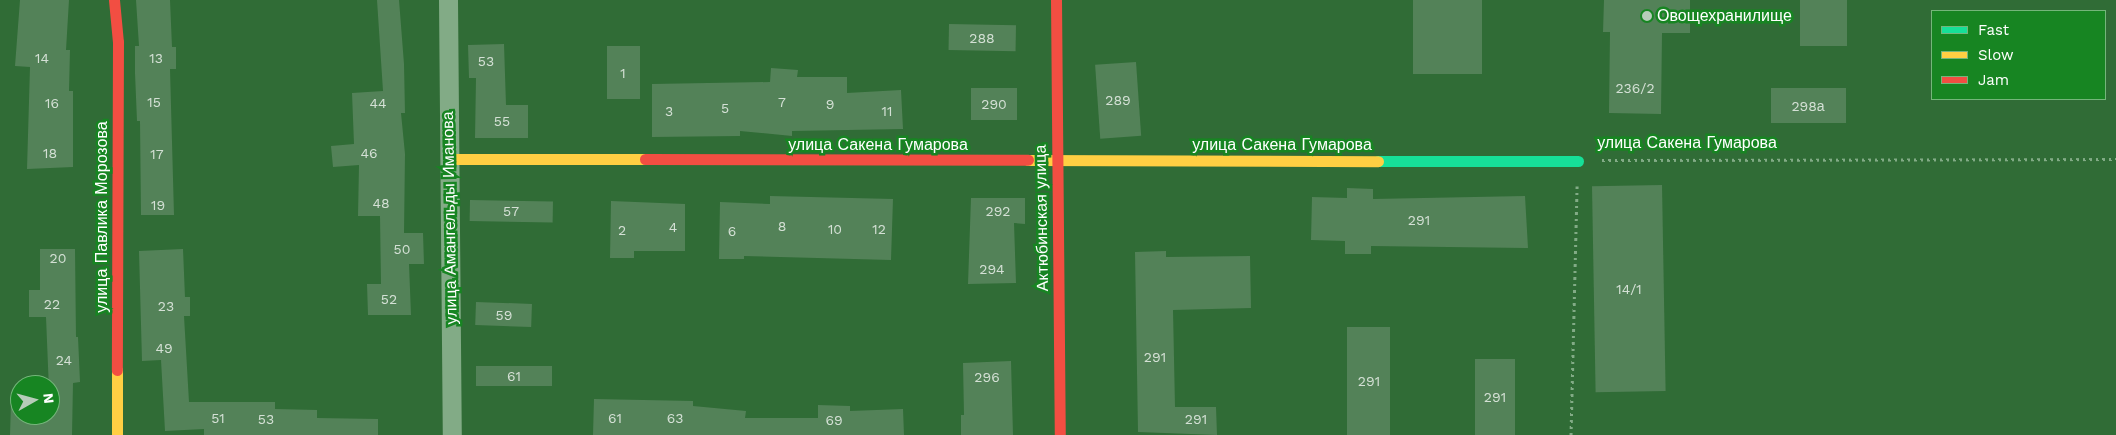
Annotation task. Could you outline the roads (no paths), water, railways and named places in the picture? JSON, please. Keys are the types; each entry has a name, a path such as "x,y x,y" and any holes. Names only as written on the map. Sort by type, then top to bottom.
{"street":[{"name":"улица Павлика Морозова","path":"114,0 118,42 117,435"},
{"name":"улица Амангельды Иманова","path":"448,0 452,435"},
{"name":"Актюбинская улица","path":"1056,0 1060,435"},
{"name":"улица Сакена Гумарова","path":"449,159 1057,162 1578,161"}],"place":[{"name":"Овощехранилище","path":"1647,16"}]}
